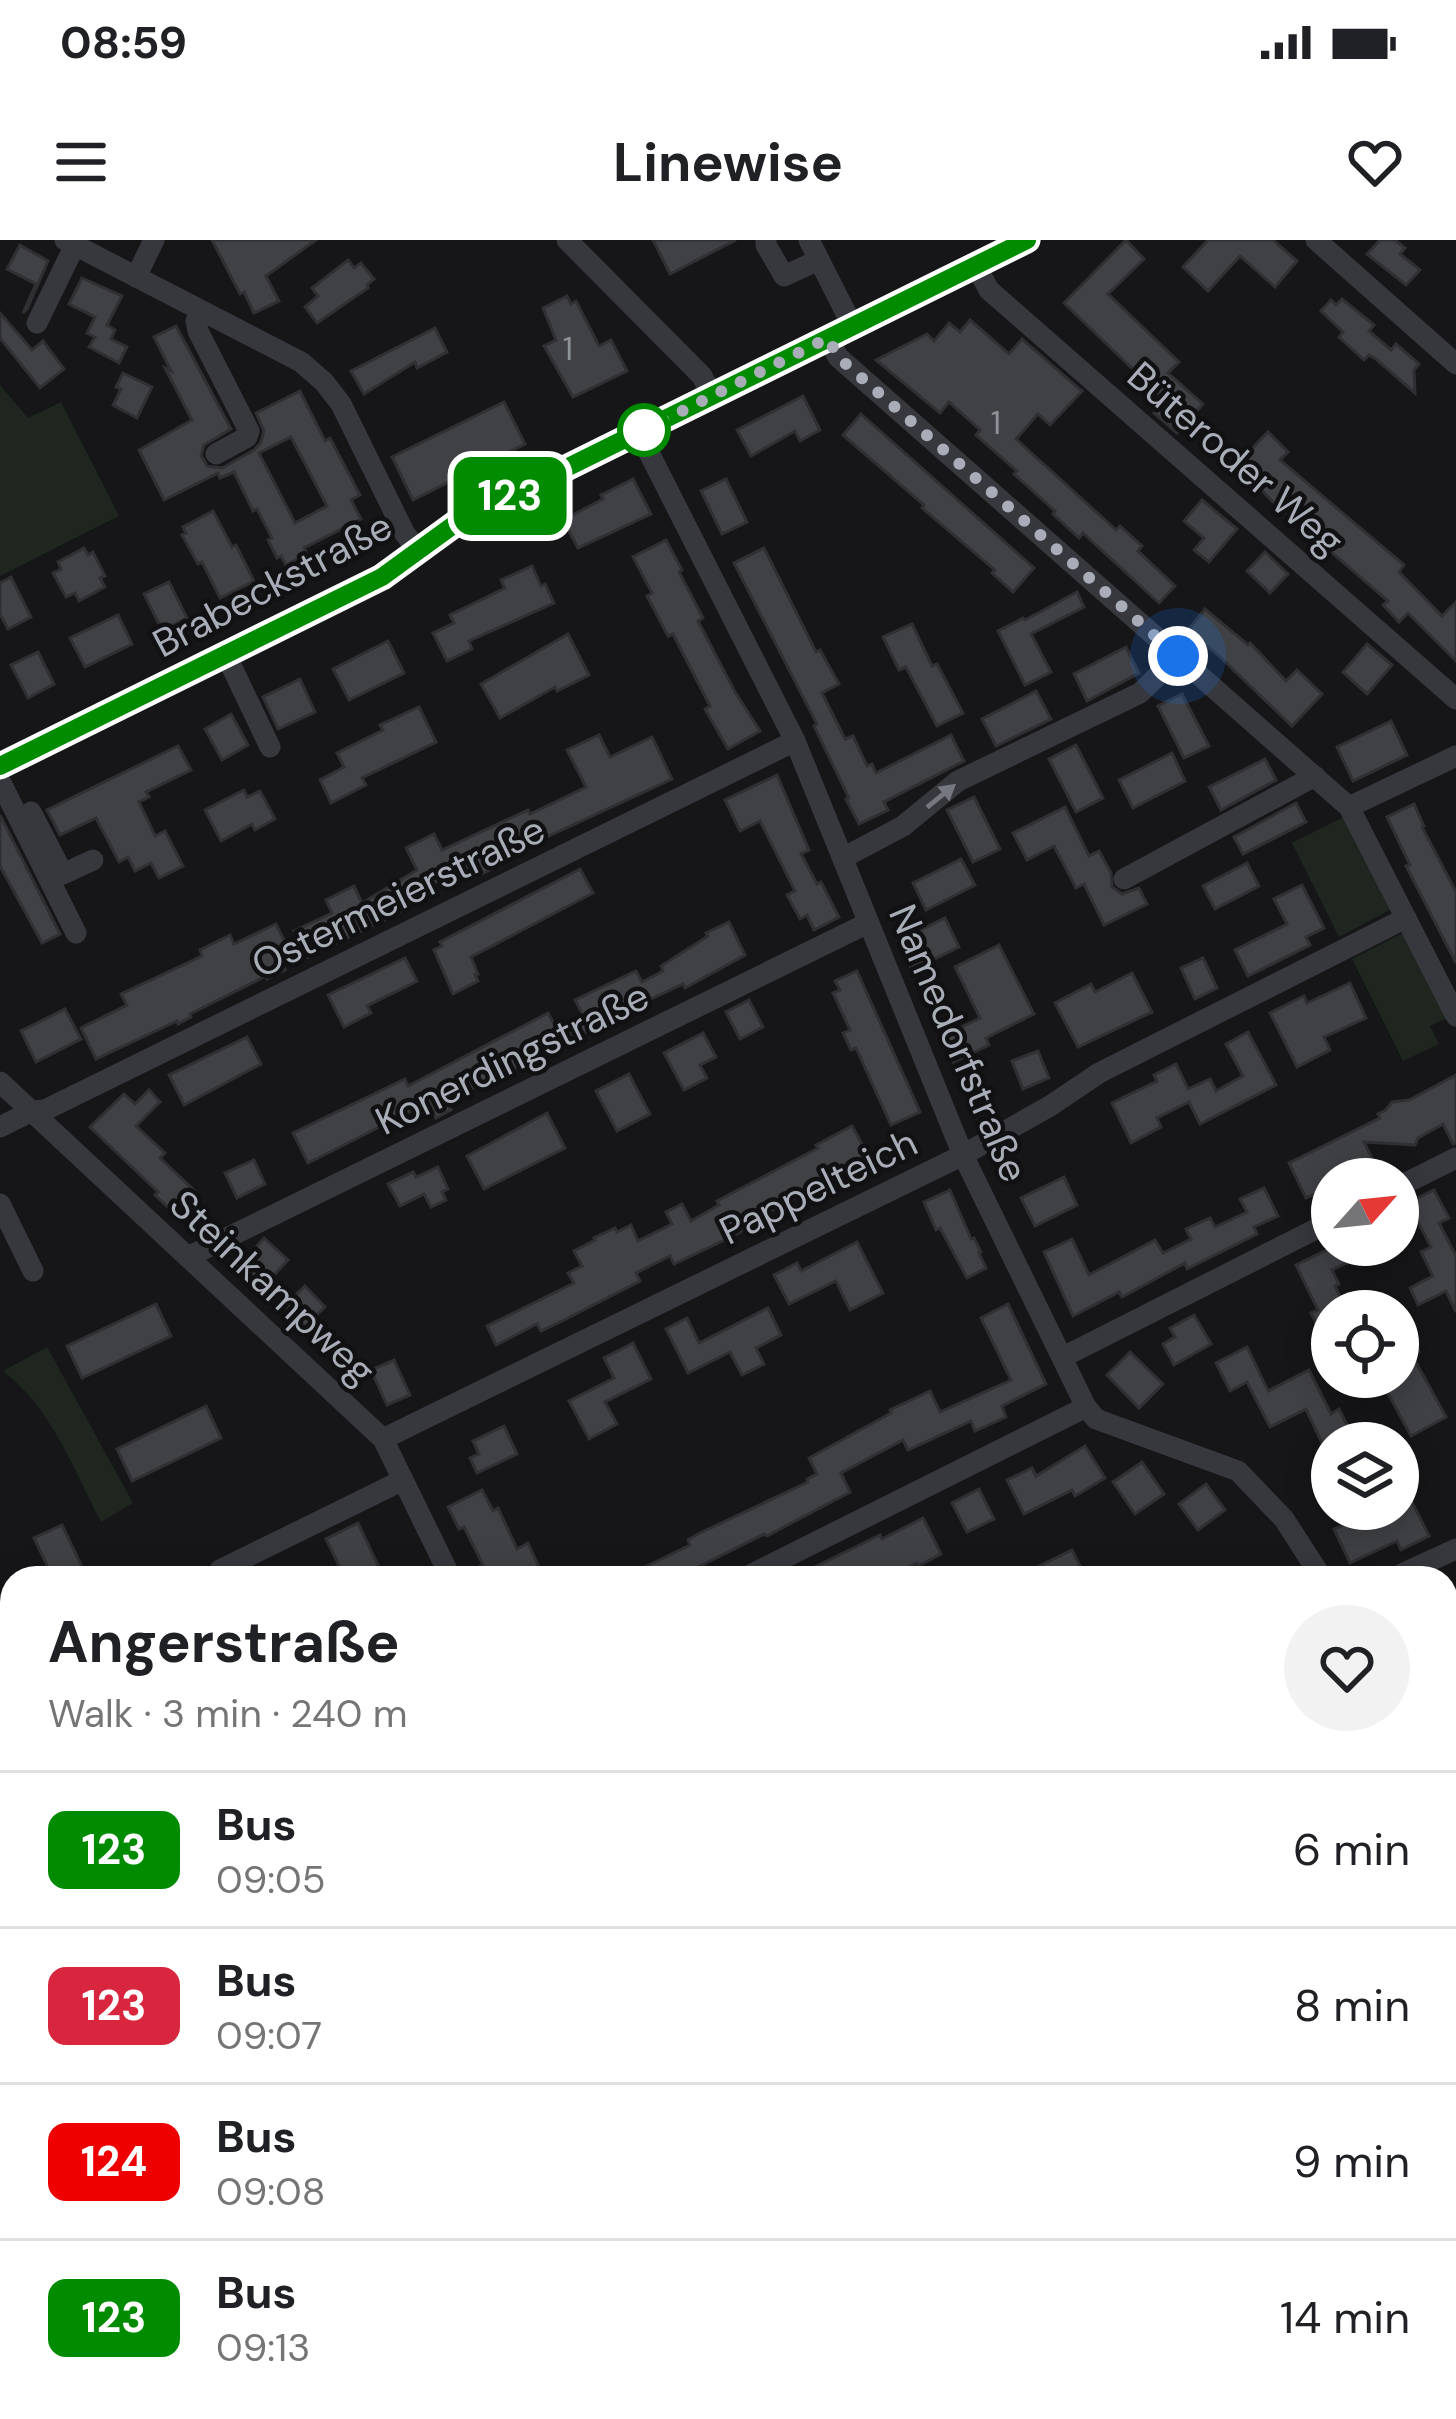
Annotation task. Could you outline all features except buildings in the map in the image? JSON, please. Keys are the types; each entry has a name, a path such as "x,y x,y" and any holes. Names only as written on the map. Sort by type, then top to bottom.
{"main road":[{"name":"Brabeckstraße","path":"2,770 382,577 459,521 1028,240"}],"street":[{"path":"136,277 154,240"},
{"path":"567,240 702,376 712,396"},
{"path":"766,240 784,276 814,250 841,333 838,357 1349,807 1456,1016"},
{"path":"1316,240 1456,364"},
{"path":"38,323 70,242 301,362 340,404 405,534 419,550"},
{"name":"Büteroder Weg","path":"976,266 989,290 1456,699"},
{"path":"204,312 196,321 198,331 250,431 216,454"},
{"name":"Namedorfstraße","path":"639,433 795,741 963,1155 1087,1407"},
{"path":"226,655 270,747"},
{"path":"842,858 903,826 958,782 1140,693 1178,656"},
{"name":"Ostermeierstraße","path":"0,1127 45,1110 795,741"},
{"path":"1349,807 1456,756"},
{"path":"2,770 63,874 92,860"},
{"path":"2,770 76,933"},
{"path":"1124,878 1316,776"},
{"name":"Pappelteich","path":"382,1438 963,1155 1099,1073 1406,918"},
{"name":"Konerdingstraße","path":"188,1257 868,923"},
{"name":"Steinkampweg","path":"0,1082 382,1438 445,1566"},
{"path":"1419,1176 1456,1158"},
{"path":"0,1204 33,1271"},
{"path":"1063,1357 1311,1231"},
{"path":"768,1566 1087,1407 1096,1419 1238,1471 1284,1519 1314,1566"},
{"path":"228,1566 403,1480"},
{"path":"1420,1566 1456,1550"}],"shaded area":[{"path":"0,385 28,418 61,402 119,516 0,576"},
{"path":"1344,817 1390,910 1339,937 1292,843"},
{"path":"1405,932 1447,1018 1430,1026 1439,1044 1403,1061 1352,959"},
{"path":"47,1347 133,1503 101,1522 48,1421 3,1371"}],"bus line":[{"name":"123","path":"0,766 382,577 459,521 1027,240"}],"route":[{"path":"644,430 828,338 838,357 1178,656"}]}
